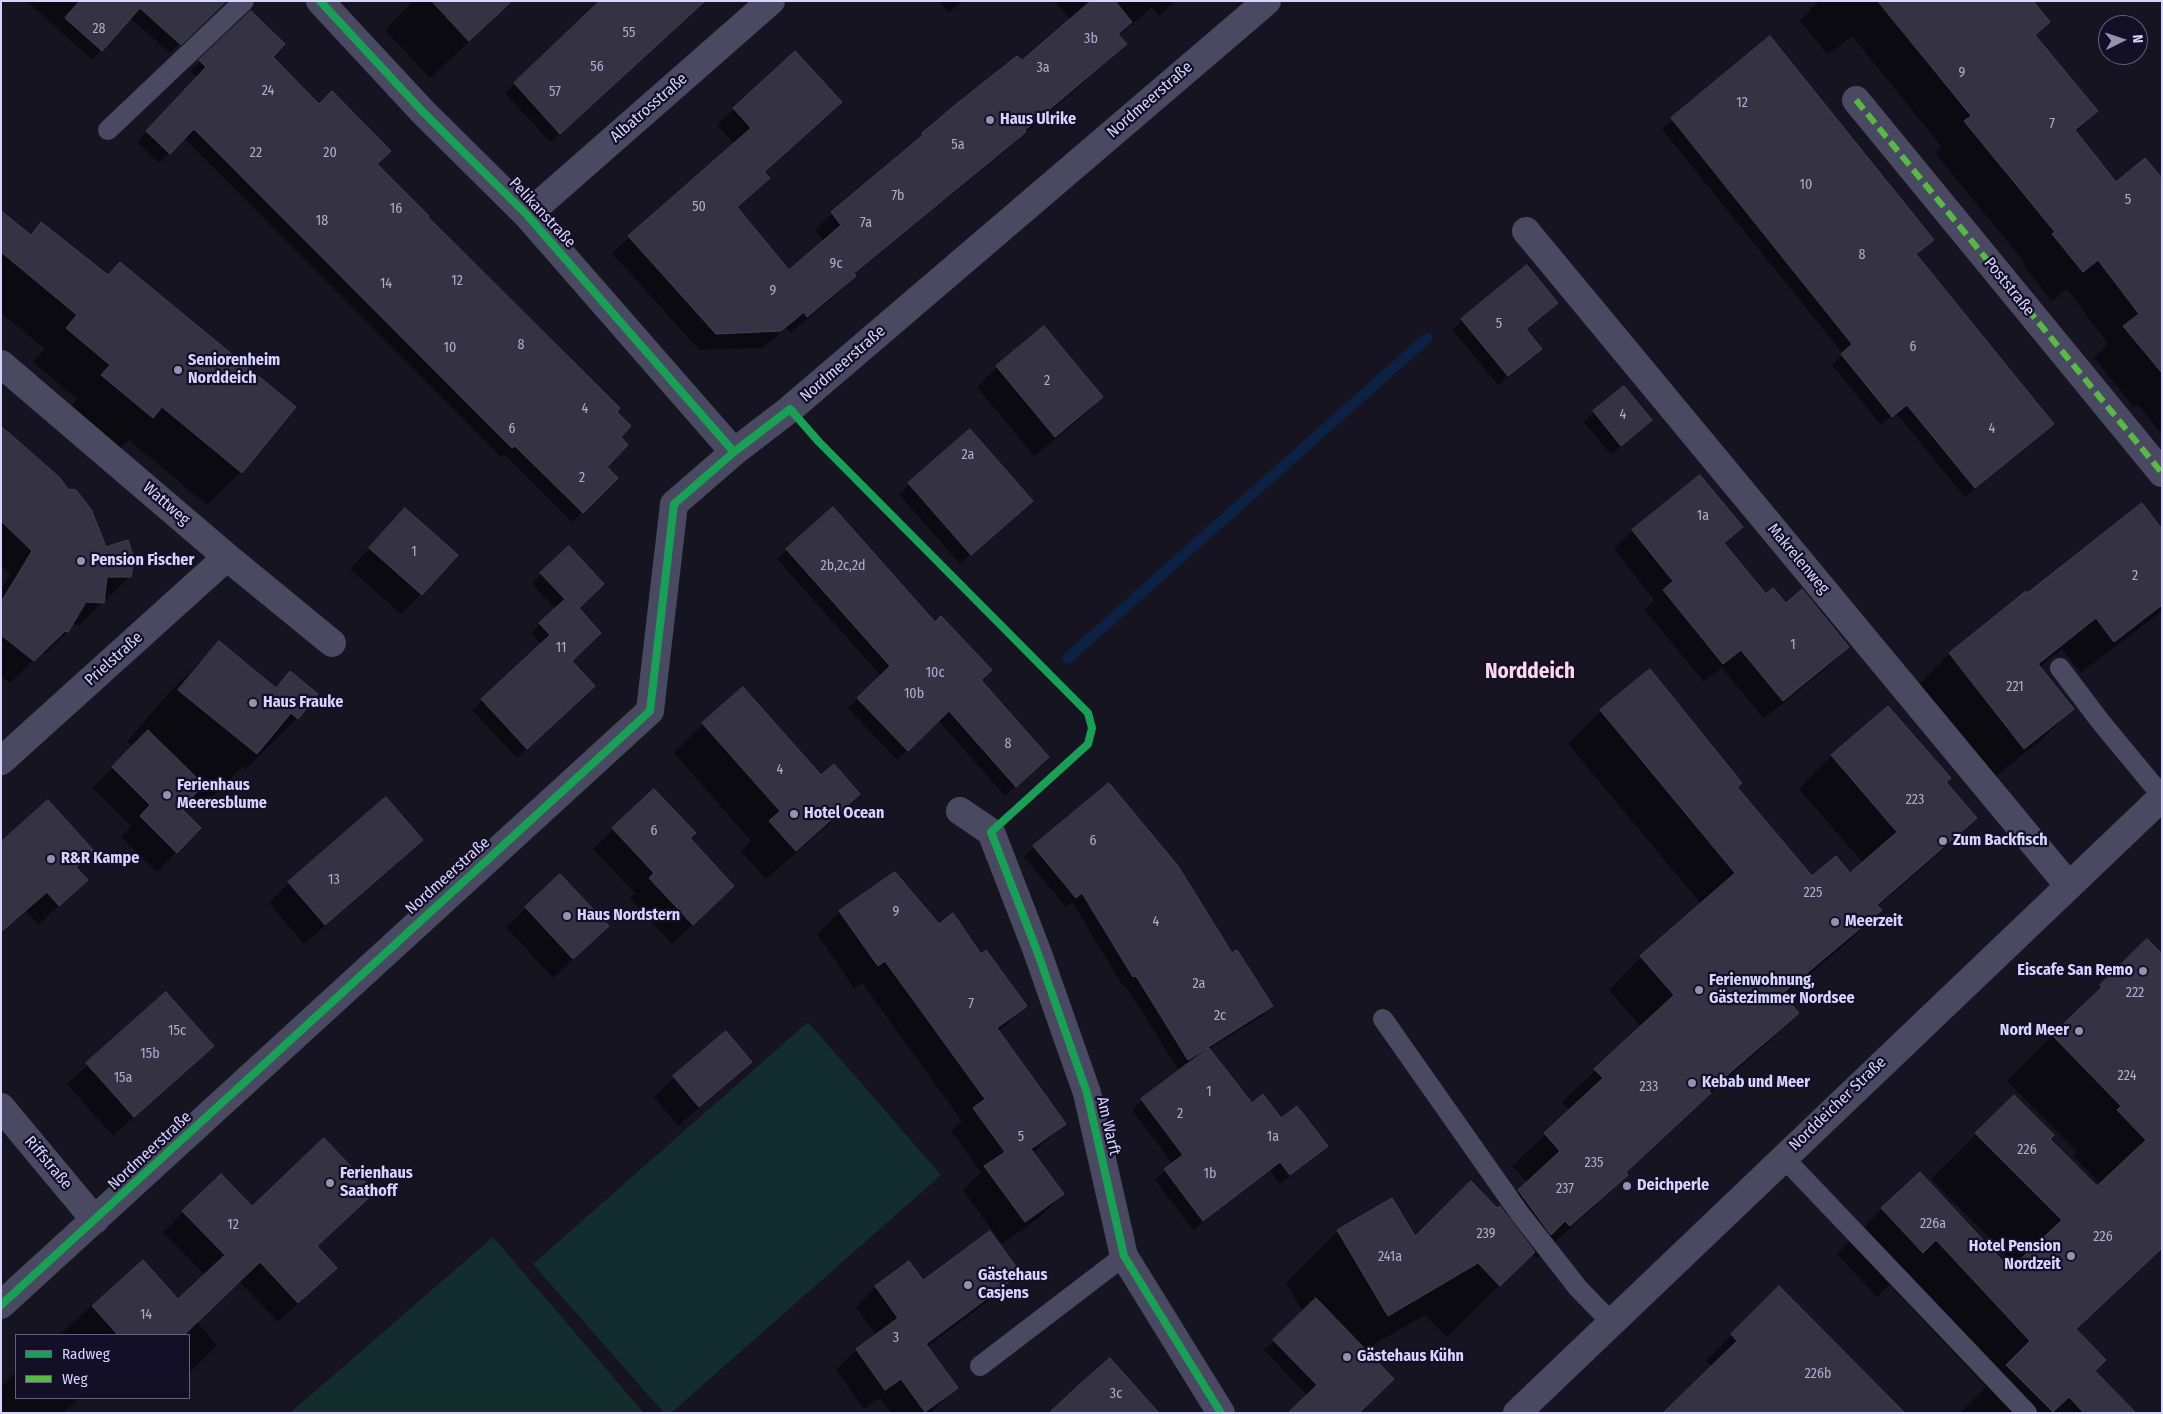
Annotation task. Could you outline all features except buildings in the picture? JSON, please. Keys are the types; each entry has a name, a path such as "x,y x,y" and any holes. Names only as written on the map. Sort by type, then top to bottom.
{"street":[{"name":"Pelikanstraße","path":"320,1 423,112 527,215 734,452"},
{"name":"Albatrosstraße","path":"527,215 771,1"},
{"name":"Nordmeerstraße","path":"1,1305 650,711 674,504 734,452 790,409 1266,1"},
{"name":"Poststraße","path":"1856,100 2162,473"},
{"name":"Makrelenweg","path":"1526,231 2069,886"},
{"name":"Wattweg","path":"1,364 227,557 332,643"},
{"name":"Prielstraße","path":"1,761 227,557"},
{"name":"Norddeicher Straße","path":"1517,1413 2162,796"},
{"name":"Am Warft","path":"960,811 991,832 1037,951 1087,1093 1124,1256 1221,1413"},
{"name":"Riffstraße","path":"1,1107 95,1220"}],"lane":[{"path":"108,130 244,1"},
{"path":"2060,668 2100,721 2162,796"},
{"path":"1383,1019 1520,1214 1578,1288 1611,1322"},
{"path":"1783,1157 2027,1413"},
{"path":"980,1366 1124,1256"}],"green space":[{"path":"808,1022 941,1175 671,1413 664,1413 533,1264"},
{"path":"493,1237 644,1413 290,1413"}],"waterway":[{"path":"1068,658 1427,338"}],"marked path":[{"path":"1856,100 2162,473"}],"cycle path":[{"path":"320,1 423,112 527,215 734,452"},
{"path":"1,1305 650,711 674,504 734,452 790,409 819,442 1088,713 1092,728 1088,744 991,832 1037,951 1087,1093 1124,1256 1221,1413"}],"place":[{"name":"Haus Ulrike","path":"990,120"},
{"name":"Seniorenheim Norddeich","path":"178,370"},
{"name":"Pension Fischer","path":"81,561"},
{"name":"Haus Frauke","path":"253,703"},
{"name":"Ferienhaus Meeresblume","path":"167,795"},
{"name":"Hotel Ocean","path":"794,814"},
{"name":"Zum Backfisch","path":"1943,841"},
{"name":"R&R Kampe","path":"51,859"},
{"name":"Haus Nordstern","path":"567,916"},
{"name":"Meerzeit","path":"1835,922"},
{"name":"Eiscafe San Remo","path":"2143,971"},
{"name":"Ferienwohnung, Gästezimmer Nordsee","path":"1699,990"},
{"name":"Nord Meer","path":"2079,1031"},
{"name":"Kebab und Meer","path":"1692,1083"},
{"name":"Ferienhaus Saathoff","path":"330,1183"},
{"name":"Deichperle","path":"1627,1186"},
{"name":"Hotel Pension Nordzeit","path":"2071,1256"},
{"name":"Gästehaus Casjens","path":"968,1285"},
{"name":"Gästehaus Kühn","path":"1347,1357"}],"district":[{"name":"Norddeich","path":"1530,672"}]}
